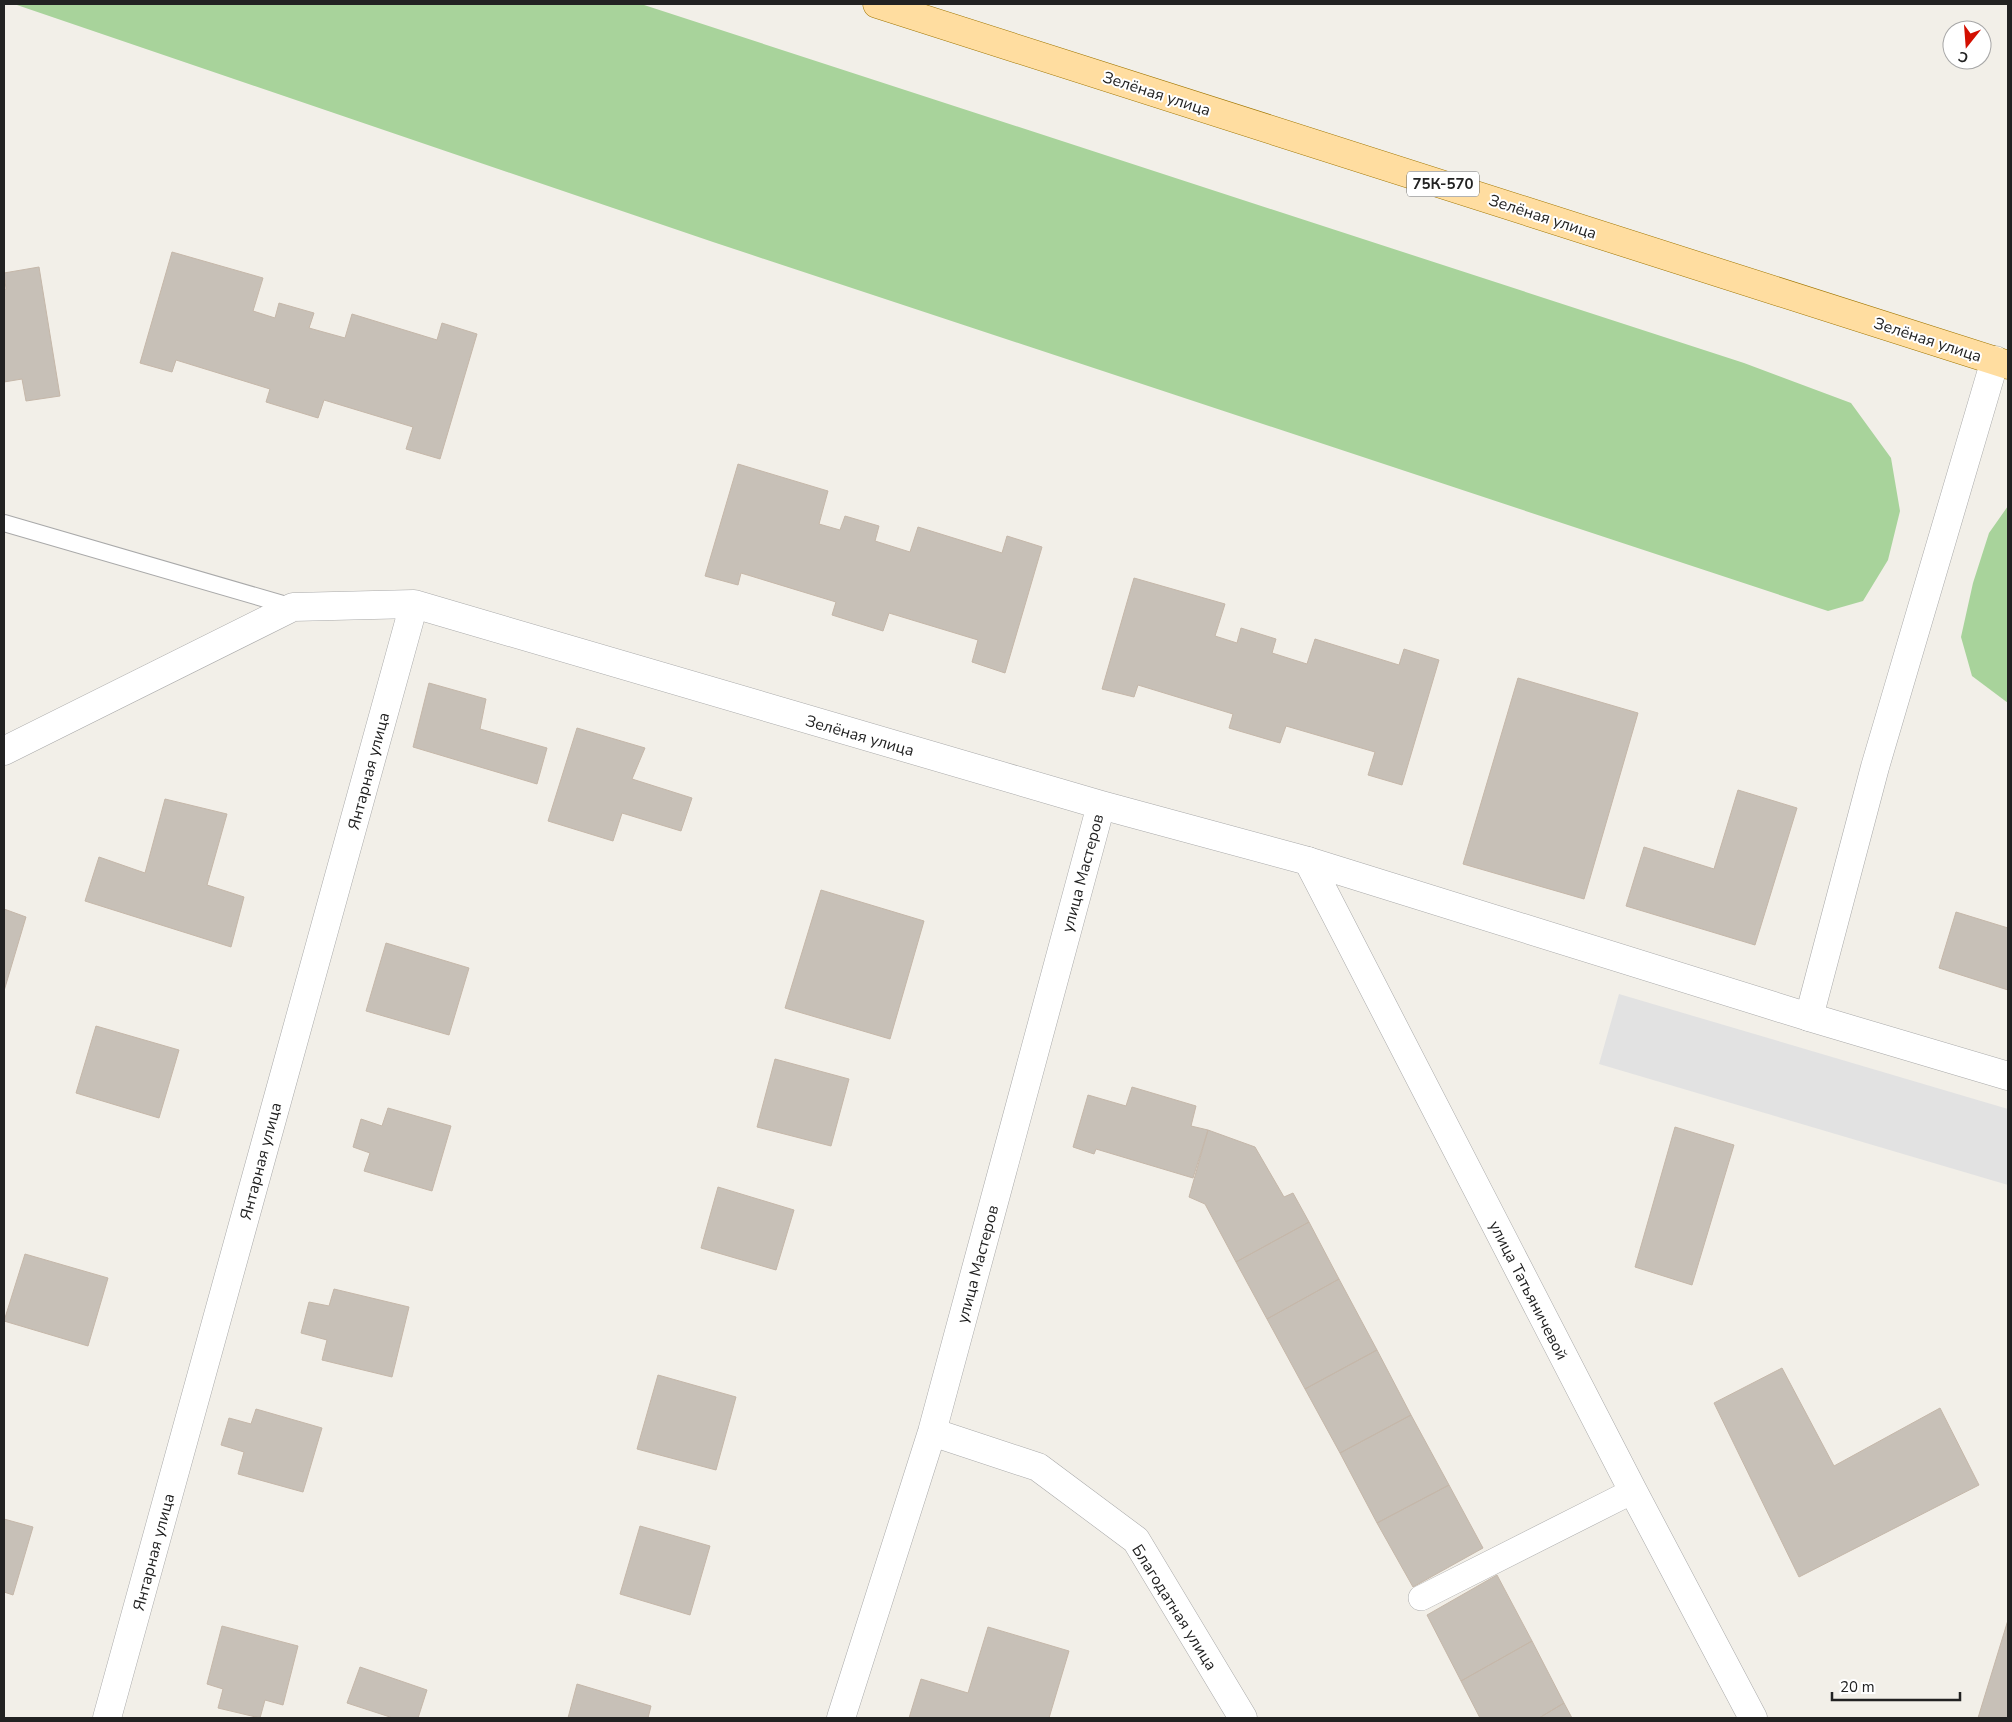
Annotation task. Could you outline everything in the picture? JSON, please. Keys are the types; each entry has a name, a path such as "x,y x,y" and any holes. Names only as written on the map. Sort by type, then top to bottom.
{"main road":[{"name":"Зелёная улица","path":"877,4 2002,362"}],"street":[{"path":"1809,1018 1875,767 2002,362"},
{"name":"Зелёная улица","path":"293,607 414,604 1101,805 1308,861 1809,1018 2008,1076"},
{"name":"Янтарная улица","path":"107,1718 414,604"},
{"path":"4,751 293,607"},
{"name":"улица Мастеров","path":"841,1718 932,1432 1101,805"},
{"name":"улица Татьяничевой","path":"1308,861 1633,1491 1753,1718"},
{"name":"Благодатная улица","path":"932,1432 1038,1467 1136,1540 1243,1718"},
{"path":"1421,1598 1633,1491"}],"lane":[{"path":"4,523 293,607"}],"green space":[{"path":"14,4 641,4 1744,363 1851,403 1891,458 1900,511 1888,560 1863,601 1828,611 713,242"},
{"path":"2008,506 2008,703 1972,676 1961,637 1973,583 1989,533"}],"shaded area":[{"path":"1619,994 2008,1109 2008,1185 1599,1064"}],"building":[{"path":"172,252 263,278 253,311 275,318 279,303 314,313 309,328 345,338 352,314 437,340 442,323 477,334 440,459 406,449 413,427 324,400 318,418 266,402 270,389 176,360 172,372 140,363"},
{"path":"39,267 60,396 26,401 22,379 4,382 4,290 6,289 4,273"},
{"path":"738,464 828,491 819,524 840,530 845,516 879,526 875,541 910,552 918,527 1002,553 1007,536 1042,547 1005,673 972,662 978,640 889,613 883,631 832,615 836,602 741,573 738,585 705,576"},
{"path":"1134,578 1225,604 1215,636 1237,643 1241,628 1276,639 1272,653 1307,664 1315,639 1399,665 1404,649 1439,660 1402,785 1368,775 1375,752 1286,726 1280,743 1229,728 1233,714 1138,685 1134,697 1102,689"},
{"path":"1518,678 1638,713 1584,899 1463,864"},
{"path":"429,683 486,699 480,729 547,748 537,784 413,747"},
{"path":"577,728 645,748 632,779 692,798 681,831 622,813 613,841 548,821"},
{"path":"1738,790 1797,808 1755,945 1626,906 1644,847 1714,869"},
{"path":"165,799 227,814 207,885 244,897 231,947 85,901 99,857 145,873"},
{"path":"821,890 924,921 890,1039 785,1008"},
{"path":"4,909 26,917 4,991"},
{"path":"1956,912 2008,928 2008,990 1939,968"},
{"path":"386,943 469,968 449,1035 366,1011"},
{"path":"96,1026 179,1050 159,1118 76,1093"},
{"path":"775,1059 849,1079 831,1146 757,1127"},
{"path":"1132,1087 1196,1106 1191,1126 1208,1130 1193,1178 1096,1149 1094,1154 1073,1147 1088,1095 1126,1106"},
{"path":"388,1108 451,1126 432,1191 364,1171 370,1153 353,1147 361,1119 382,1126"},
{"path":"1675,1127 1734,1145 1692,1285 1635,1267"},
{"path":"1208,1130 1255,1147 1284,1197 1293,1193 1309,1222 1236,1262 1205,1204 1189,1197"},
{"path":"718,1187 794,1210 776,1270 701,1248"},
{"path":"1309,1222 1339,1279 1267,1319 1236,1262"},
{"path":"25,1254 108,1278 88,1346 4,1321"},
{"path":"1339,1279 1377,1350 1305,1389 1267,1319"},
{"path":"334,1289 409,1307 392,1377 322,1360 327,1340 301,1333 309,1302 329,1306"},
{"path":"1377,1350 1411,1415 1340,1453 1305,1389"},
{"path":"1782,1368 1834,1466 1940,1408 1979,1485 1799,1577 1714,1403"},
{"path":"658,1375 736,1397 716,1470 637,1449"},
{"path":"256,1409 322,1428 303,1492 238,1474 244,1452 221,1445 229,1418 251,1424"},
{"path":"1411,1415 1449,1485 1377,1523 1340,1453"},
{"path":"1449,1485 1483,1548 1413,1587 1377,1523"},
{"path":"4,1519 33,1527 13,1595 4,1592"},
{"path":"640,1526 710,1546 690,1615 620,1594"},
{"path":"1497,1575 1532,1641 1461,1681 1427,1615"},
{"path":"2008,1620 2008,1718 1978,1718"},
{"path":"222,1626 298,1646 283,1705 265,1700 260,1718 218,1708 223,1689 207,1684"},
{"path":"988,1627 1069,1651 1049,1718 909,1718 921,1679 968,1693"},
{"path":"1532,1641 1564,1703 1539,1718 1480,1718 1461,1681"},
{"path":"360,1667 427,1690 418,1718 393,1718 347,1703"},
{"path":"577,1684 651,1706 648,1718 568,1718"},
{"path":"1564,1703 1572,1718 1539,1718"}]}
